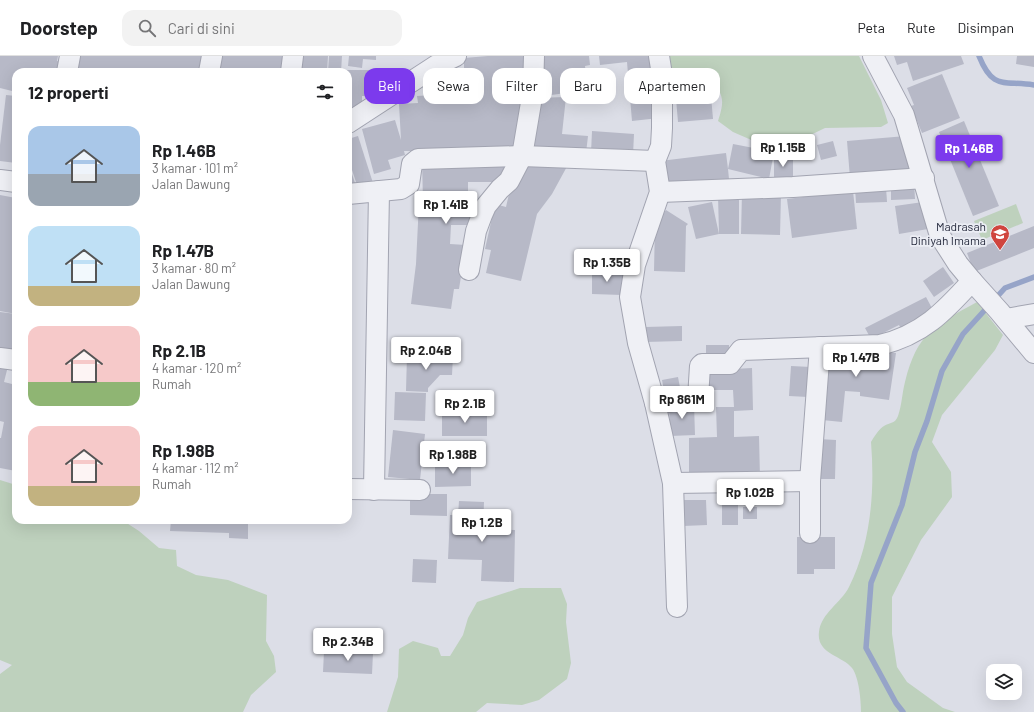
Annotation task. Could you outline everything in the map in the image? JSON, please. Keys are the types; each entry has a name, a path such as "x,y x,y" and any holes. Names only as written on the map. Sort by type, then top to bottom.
{"street":[{"path":"68,68 70,56"},
{"path":"210,68 212,56"},
{"path":"292,68 293,56"},
{"path":"352,120 437,61 456,56"},
{"path":"469,270 476,231 486,206 500,189 509,181 522,156 533,91 534,56"},
{"path":"659,56 662,75 662,128 661,146 655,161 660,192 635,265 630,297 638,343 655,403 673,483 677,607"},
{"path":"873,56 904,115 924,178 940,236 958,264 1034,353"},
{"path":"352,194 401,189 405,187 409,184 412,164 418,159 522,156 655,161"},
{"path":"660,192 793,187 924,178"},
{"path":"0,180 12,182"},
{"path":"374,490 379,191"},
{"path":"655,403 698,398 700,366 702,364 730,364 741,350 880,345 906,337 940,315 977,287"},
{"path":"1003,315 1034,314"},
{"path":"810,533 810,481 820,347"},
{"path":"0,358 12,360"},
{"path":"673,483 810,481"},
{"path":"352,489 420,490"}],"green space":[{"path":"665,56 859,56 881,100 888,123 881,127 825,128 794,143 756,142 733,132 718,121 722,106 720,92 720,68 666,67"},
{"path":"1016,204 1023,223 982,240 974,221"},
{"path":"977,302 1003,335 995,350 942,415 932,442 951,472 952,497 921,540 892,597 892,634 897,667 907,682 943,708 955,712 861,712 859,689 852,668 826,650 819,639 819,632 823,619 849,587 867,535 872,498 871,442 882,427 894,422 897,419 910,365 915,352 922,341 939,324"},
{"path":"0,480 12,484 12,524 128,524 159,548 176,550 177,566 196,575 228,580 267,595 266,641 274,656 276,672 251,695 243,712 0,712 0,674 12,665 0,660"},
{"path":"520,588 561,588 567,604 566,622 571,663 567,679 539,700 522,705 487,703 476,712 387,712 398,677 399,649 413,641 438,648 441,656 450,656 463,635 468,618 477,602"}],"building":[{"path":"0,56 58,56 57,61 61,62 60,68 12,68 12,91 0,88"},
{"path":"72,56 205,56 204,68 70,68"},
{"path":"217,56 284,56 282,68 216,68"},
{"path":"296,56 328,56 327,68 295,68"},
{"path":"329,56 342,56 341,68 328,68"},
{"path":"349,56 376,56 376,60 363,59 362,68 348,66"},
{"path":"488,56 528,56 528,68 492,68 492,104 522,104 523,126 520,152 404,151 405,155 388,160 391,169 374,174 362,129 395,120 401,140 399,104 418,103 417,96 423,96 423,104 484,104 484,68 464,68 464,58"},
{"path":"539,56 589,56 590,65 585,66 585,68 560,68 560,94 552,95 552,68 540,68"},
{"path":"599,56 653,56 654,68 628,68 627,62 600,65"},
{"path":"894,56 961,56 964,64 913,81 907,62 897,65"},
{"path":"1017,56 1034,56 1034,67 1016,64"},
{"path":"352,70 364,70 364,96 362,96 362,107 352,110"},
{"path":"942,74 960,118 922,133 911,106 914,105 907,88"},
{"path":"6,95 12,96 12,162 0,161 0,145"},
{"path":"552,97 560,97 560,104 565,104 562,134 588,136 586,153 531,150 535,104 552,104"},
{"path":"631,104 658,104 659,118 632,121"},
{"path":"676,104 712,104 713,119 678,122"},
{"path":"964,121 999,206 973,216 939,132"},
{"path":"592,131 634,134 633,155 591,153"},
{"path":"358,136 373,183 358,188 352,170 352,138"},
{"path":"906,136 909,173 850,178 847,141"},
{"path":"833,141 837,156 821,160 817,145"},
{"path":"733,144 774,152 769,179 728,169"},
{"path":"774,152 793,153 793,183 774,183"},
{"path":"726,153 729,179 663,186 660,161"},
{"path":"504,159 504,182 468,182 468,204 474,204 473,225 451,225 450,244 466,245 459,289 454,289 451,309 411,304 416,264 419,202 423,202 422,160"},
{"path":"528,161 570,161 552,194 537,214 521,281 486,273 491,250 485,249 495,204 506,207 511,185 517,186"},
{"path":"352,174 355,183 352,184"},
{"path":"914,181 915,199 891,200 891,182"},
{"path":"886,187 887,202 856,203 855,188"},
{"path":"853,191 857,229 792,238 787,199"},
{"path":"742,193 781,194 780,235 741,234"},
{"path":"0,195 12,197 12,313 0,311"},
{"path":"718,195 739,195 739,234 719,234"},
{"path":"712,202 719,234 696,239 688,207"},
{"path":"923,202 928,229 899,234 895,206"},
{"path":"666,210 688,224 686,226 685,272 654,271 655,225"},
{"name":"Madrasah Diniyah Imama","path":"1034,226 1034,248 974,272 967,253"},
{"path":"943,267 954,283 934,297 923,281"},
{"path":"592,272 623,272 622,295 592,294"},
{"path":"926,297 934,312 901,329 899,325 871,339 865,328"},
{"path":"0,312 12,314 12,352 0,351"},
{"path":"682,326 682,341 645,342 645,327"},
{"path":"706,345 729,345 729,359 706,359"},
{"path":"867,348 896,353 889,400 860,396 860,392 845,391 842,422 822,420 827,351"},
{"path":"407,354 453,356 452,375 440,375 428,388 428,392 406,391"},
{"path":"0,364 8,366 4,382 12,384 12,470 0,468 0,438 4,422 0,421"},
{"path":"791,366 811,367 808,397 789,396"},
{"path":"752,368 753,410 734,411 734,437 759,436 760,478 689,479 689,438 717,437 716,407 734,407 733,390 704,390 704,375 733,374 733,369"},
{"path":"678,377 681,393 665,396 662,380"},
{"path":"395,392 426,393 425,421 394,420"},
{"path":"694,404 695,435 670,436 669,405"},
{"path":"487,412 487,436 442,436 442,413"},
{"path":"393,430 425,434 420,480 388,477"},
{"path":"818,439 836,440 835,479 817,479"},
{"path":"471,463 471,486 435,487 435,464"},
{"path":"722,491 738,491 738,525 722,525"},
{"path":"410,494 447,494 447,516 410,515"},
{"path":"682,500 706,500 707,525 683,526"},
{"path":"459,501 484,502 483,529 515,530 514,582 481,581 482,560 448,559 450,515 458,515"},
{"path":"743,507 757,507 757,519 743,519"},
{"path":"171,524 248,524 248,539 229,538 229,533 170,531"},
{"path":"797,537 835,537 835,569 814,569 814,574 797,574"},
{"path":"413,559 437,560 436,583 412,582"},
{"path":"324,651 373,653 372,674 323,672"}],"waterway":[{"path":"979,56 989,75 1000,82 1034,85"},
{"path":"903,712 896,703 866,648 871,583 902,505 915,452 927,421 942,371 963,334 1005,288 1034,277"}],"place":[{"name":"Madrasah Diniyah Imama","path":"1000,251"}]}
